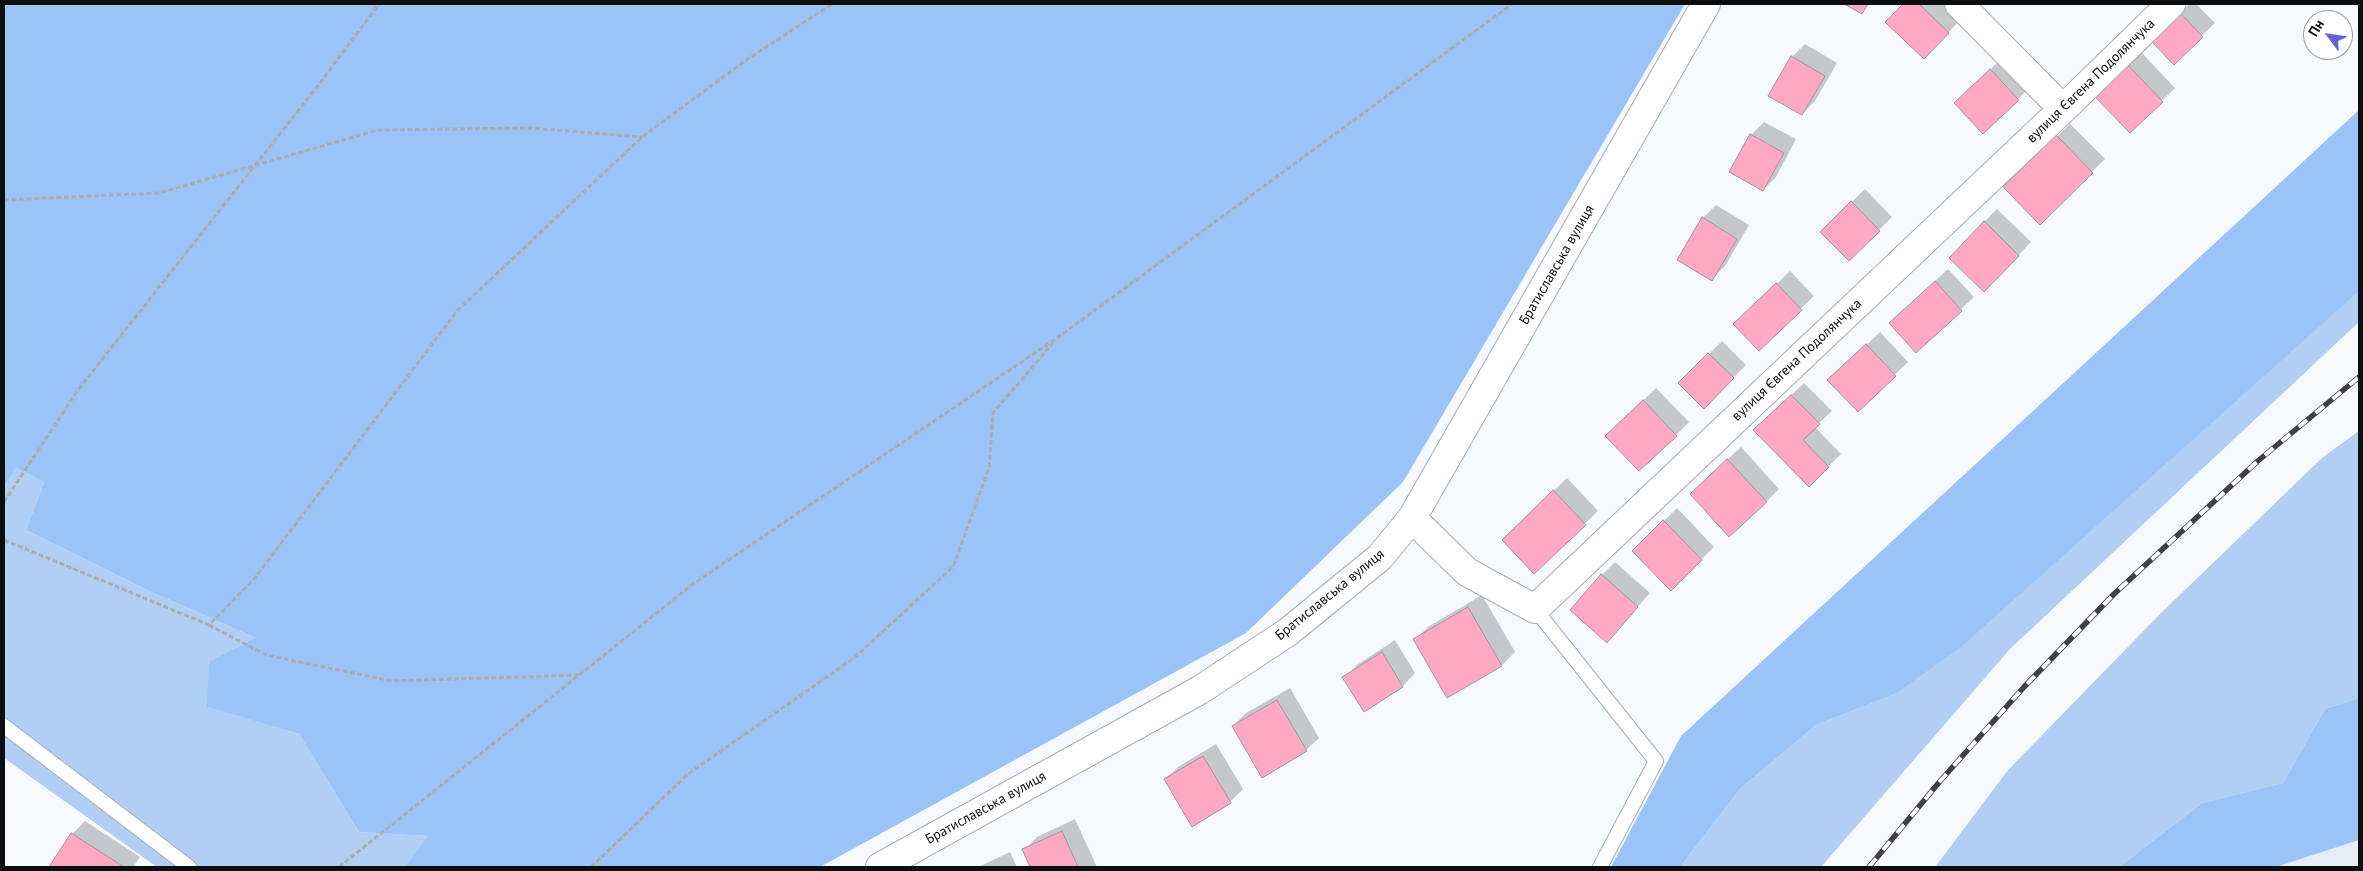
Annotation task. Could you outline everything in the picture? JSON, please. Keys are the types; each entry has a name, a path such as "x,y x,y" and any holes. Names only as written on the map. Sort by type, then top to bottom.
{"street":[{"name":"Братиславська вулиця","path":"880,867 1200,690 1288,632 1380,557 1412,518 1706,4"},
{"path":"1959,4 2062,109"},
{"name":"вулиця Євгена Подолянчука","path":"1535,608 2171,4"},
{"path":"1412,518 1467,572 1535,608"}],"lane":[{"path":"1535,608 1656,761 1600,867"},
{"path":"4,726 189,867"}],"path":[{"path":"4,502 78,390 254,167 379,4"},
{"path":"209,625 254,579 458,310 642,137 745,61 832,4"},
{"path":"339,867 693,584 1057,338 1512,4"},
{"path":"4,200 159,193 378,130 530,128 642,137"},
{"path":"592,867 688,774 854,658 953,567 989,468 993,413 1057,338"},
{"path":"4,540 209,625 266,656 392,681 580,675"}],"shaded area":[{"path":"4,4 1685,4 1403,482 1246,633 820,867 405,867 428,836 359,832 299,734 207,707 209,662 256,638 147,590 26,530 44,482 16,467 4,486"},
{"path":"2359,110 2359,291 1961,647 1895,694 1816,725 1740,789 1680,867 1611,867 1681,736"},
{"path":"2359,291 2359,322 2010,649 1821,867 1680,867 1740,789 1816,725 1895,694"},
{"path":"2359,431 2359,698 2325,709 2283,783 2202,803 2119,867 1935,867 2008,770 2161,613 2323,457"},
{"path":"15,466 44,482 26,530 147,590 256,638 208,707 299,734 359,832 429,836 405,867 157,867 4,758 4,486"},
{"path":"2359,698 2359,840 2276,867 2119,867 2202,803 2283,783 2325,709"},
{"path":"2359,840 2359,867 2276,867"}],"building":[{"path":"1844,4 1868,4 1862,14"},
{"path":"1903,4 1919,4 1949,33 1924,59 1885,22"},
{"path":"2179,12 2203,37 2174,65 2150,40"},
{"path":"1791,56 1825,76 1802,115 1768,96"},
{"path":"2126,63 2163,102 2130,133 2093,95"},
{"path":"1990,69 2019,100 1983,134 1954,103"},
{"path":"1750,134 1784,153 1763,191 1729,172"},
{"path":"2056,135 2093,173 2040,225 2003,187"},
{"path":"1851,201 1880,231 1849,261 1820,232"},
{"path":"1702,217 1737,239 1712,281 1677,260"},
{"path":"1984,221 2019,256 1984,292 1949,258"},
{"path":"1935,281 1962,311 1916,353 1889,323"},
{"path":"1776,283 1802,310 1759,351 1733,324"},
{"path":"1866,344 1896,376 1858,412 1827,380"},
{"path":"1708,353 1734,378 1704,409 1678,383"},
{"path":"1791,395 1820,424 1803,440 1829,467 1809,487 1753,430"},
{"path":"1643,400 1677,436 1639,471 1605,436"},
{"path":"1727,459 1767,502 1729,537 1690,494"},
{"path":"1553,490 1586,525 1534,574 1502,540"},
{"path":"1663,520 1702,560 1671,591 1632,551"},
{"path":"1601,574 1638,607 1607,643 1570,610"},
{"path":"1468,607 1502,666 1447,698 1413,639"},
{"path":"1382,652 1403,687 1364,712 1342,677"},
{"path":"1277,700 1307,751 1262,778 1232,726"},
{"path":"1203,756 1231,803 1192,827 1164,779"},
{"path":"1062,831 1078,867 1030,867 1022,849"},
{"path":"71,833 124,867 49,867"}],"railway":[{"path":"1869,867 1941,780 2024,687 2114,594 2259,460 2359,377"}]}
